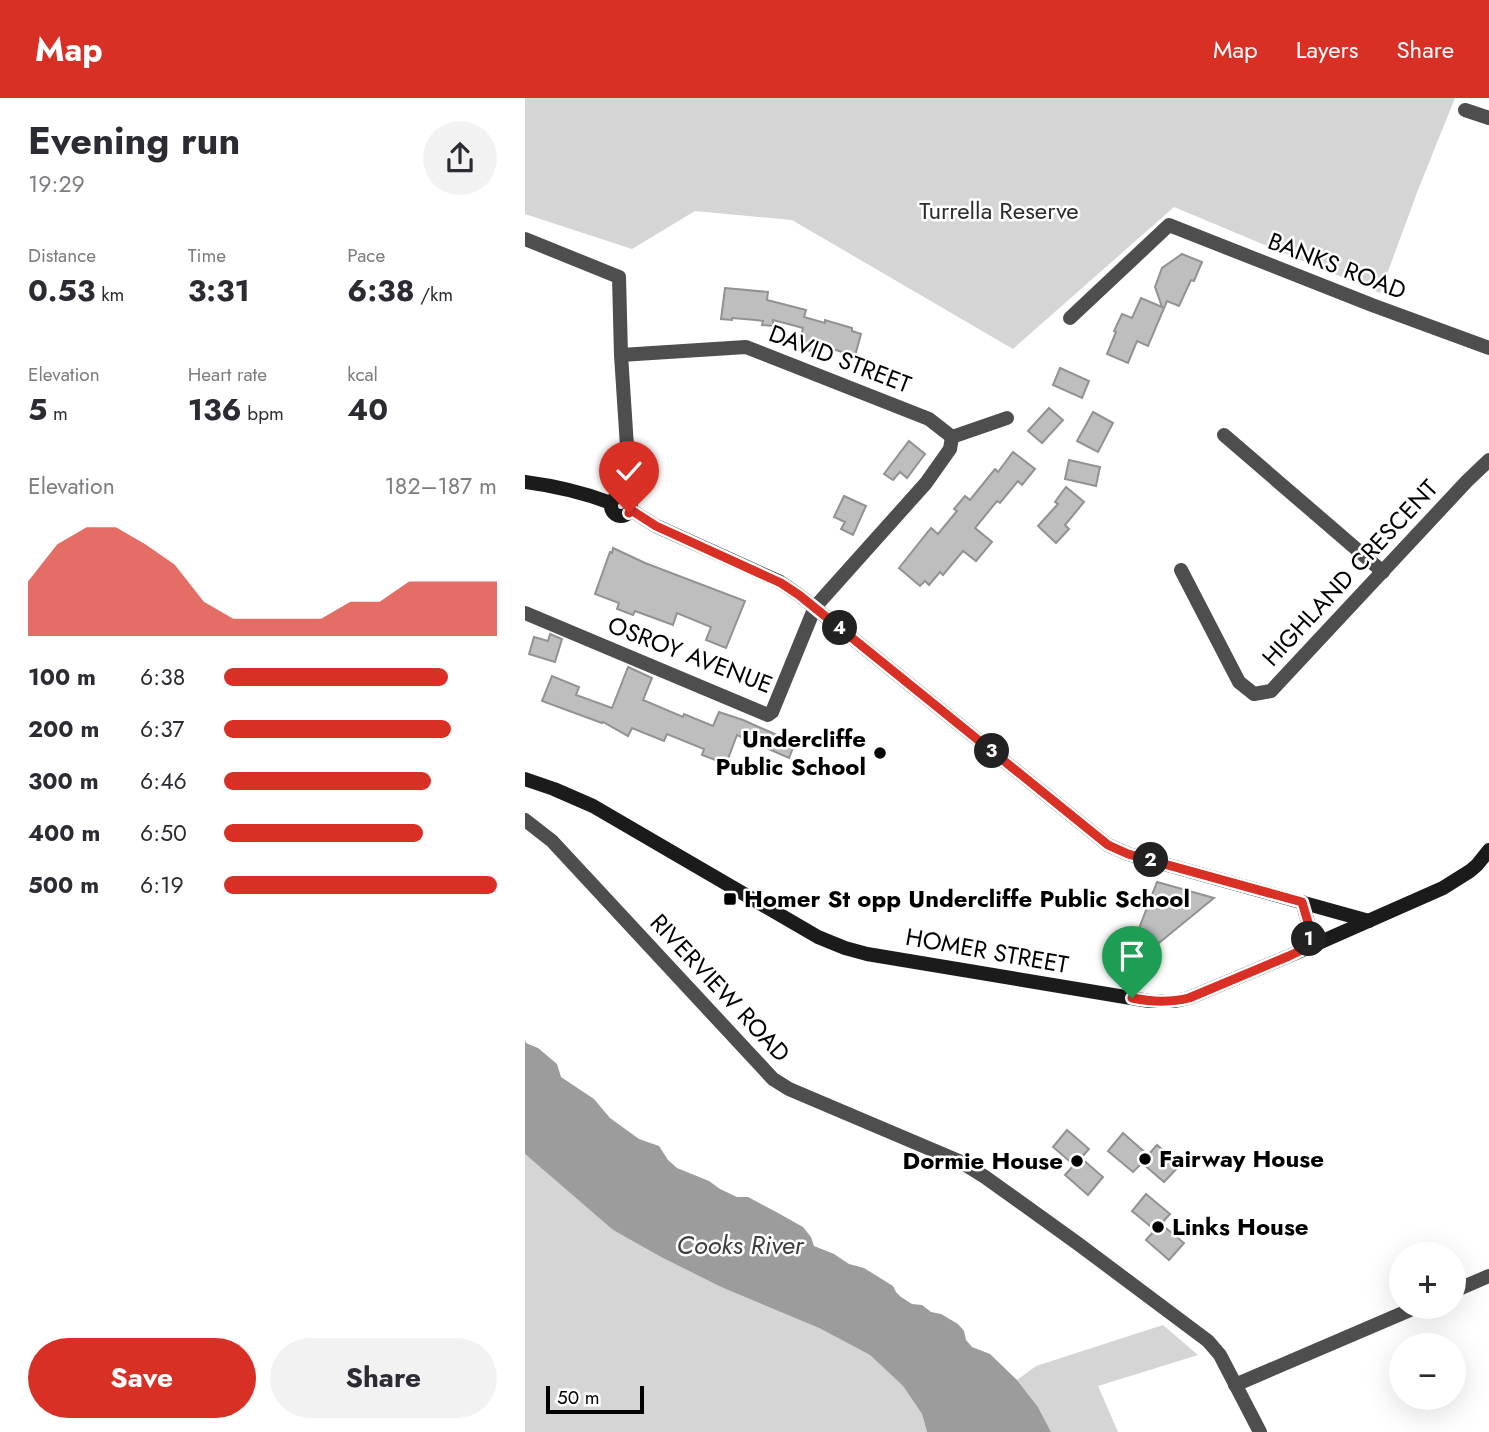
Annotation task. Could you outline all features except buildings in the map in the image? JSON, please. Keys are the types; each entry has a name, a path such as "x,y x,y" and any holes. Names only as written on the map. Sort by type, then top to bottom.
{"main road":[{"path":"525,482 561,487 611,503 616,515 626,515 629,504 656,526 781,583 815,607 1108,845 1128,854 1369,921"},
{"name":"HOMER STREET","path":"525,779 593,806 818,937 845,948 867,954 1162,1002 1196,995 1458,880 1477,865 1489,850"},
{"path":"1302,902 1310,929 1308,947"}],"street":[{"path":"1465,110 1489,118"},
{"name":"BANKS ROAD","path":"1070,318 1169,225 1489,348"},
{"path":"525,239 619,277 629,504"},
{"name":"DAVID STREET","path":"621,355 746,347 929,419 952,437"},
{"path":"815,607 926,483 950,449 952,437 1007,418"},
{"path":"1224,435 1383,572"},
{"name":"HIGHLAND CRESCENT","path":"1181,570 1239,682 1254,694 1271,691 1489,460"},
{"name":"OSROY AVENUE","path":"525,613 768,715 772,712 815,607"},
{"name":"RIVERVIEW ROAD","path":"525,821 552,841 773,1079 789,1089 961,1162 985,1177 1208,1340 1220,1355 1260,1432"},
{"path":"1466,1286 1489,1276"},
{"path":"1235,1385 1389,1319"}],"green space":[{"name":"Turrella Reserve","path":"525,98 1455,98 1380,293 1174,207 1013,349 792,220 695,211 632,249 525,214"},
{"path":"525,1154 613,1230 721,1287 819,1328 870,1355 903,1386 922,1414 927,1432 525,1432"},
{"path":"1163,1325 1198,1355 1098,1386 1118,1432 1051,1432 1038,1407 1017,1380 1036,1366"}],"water":[{"name":"Cooks River","path":"525,1040 557,1064 561,1077 594,1099 610,1118 639,1139 659,1146 677,1168 709,1181 737,1197 748,1197 778,1213 803,1227 814,1246 849,1264 864,1268 893,1286 901,1297 912,1304 922,1305 958,1324 972,1347 990,1354 1017,1380 1038,1407 1051,1432 927,1432 922,1414 903,1386 870,1355 819,1328 721,1287 613,1230 525,1154"}],"place":[{"name":"Undercliffe Public School","path":"880,753"},
{"name":"Homer St opp Undercliffe Public School","path":"730,899"},
{"name":"Fairway House","path":"1145,1159"},
{"name":"Dormie House","path":"1077,1161"},
{"name":"Links House","path":"1158,1227"}],"route":[{"path":"629,513 631,510 656,526 759,572 799,595 1108,845 1128,854 1302,902 1310,929 1308,947 1189,998 1162,1002 1132,998"}]}
